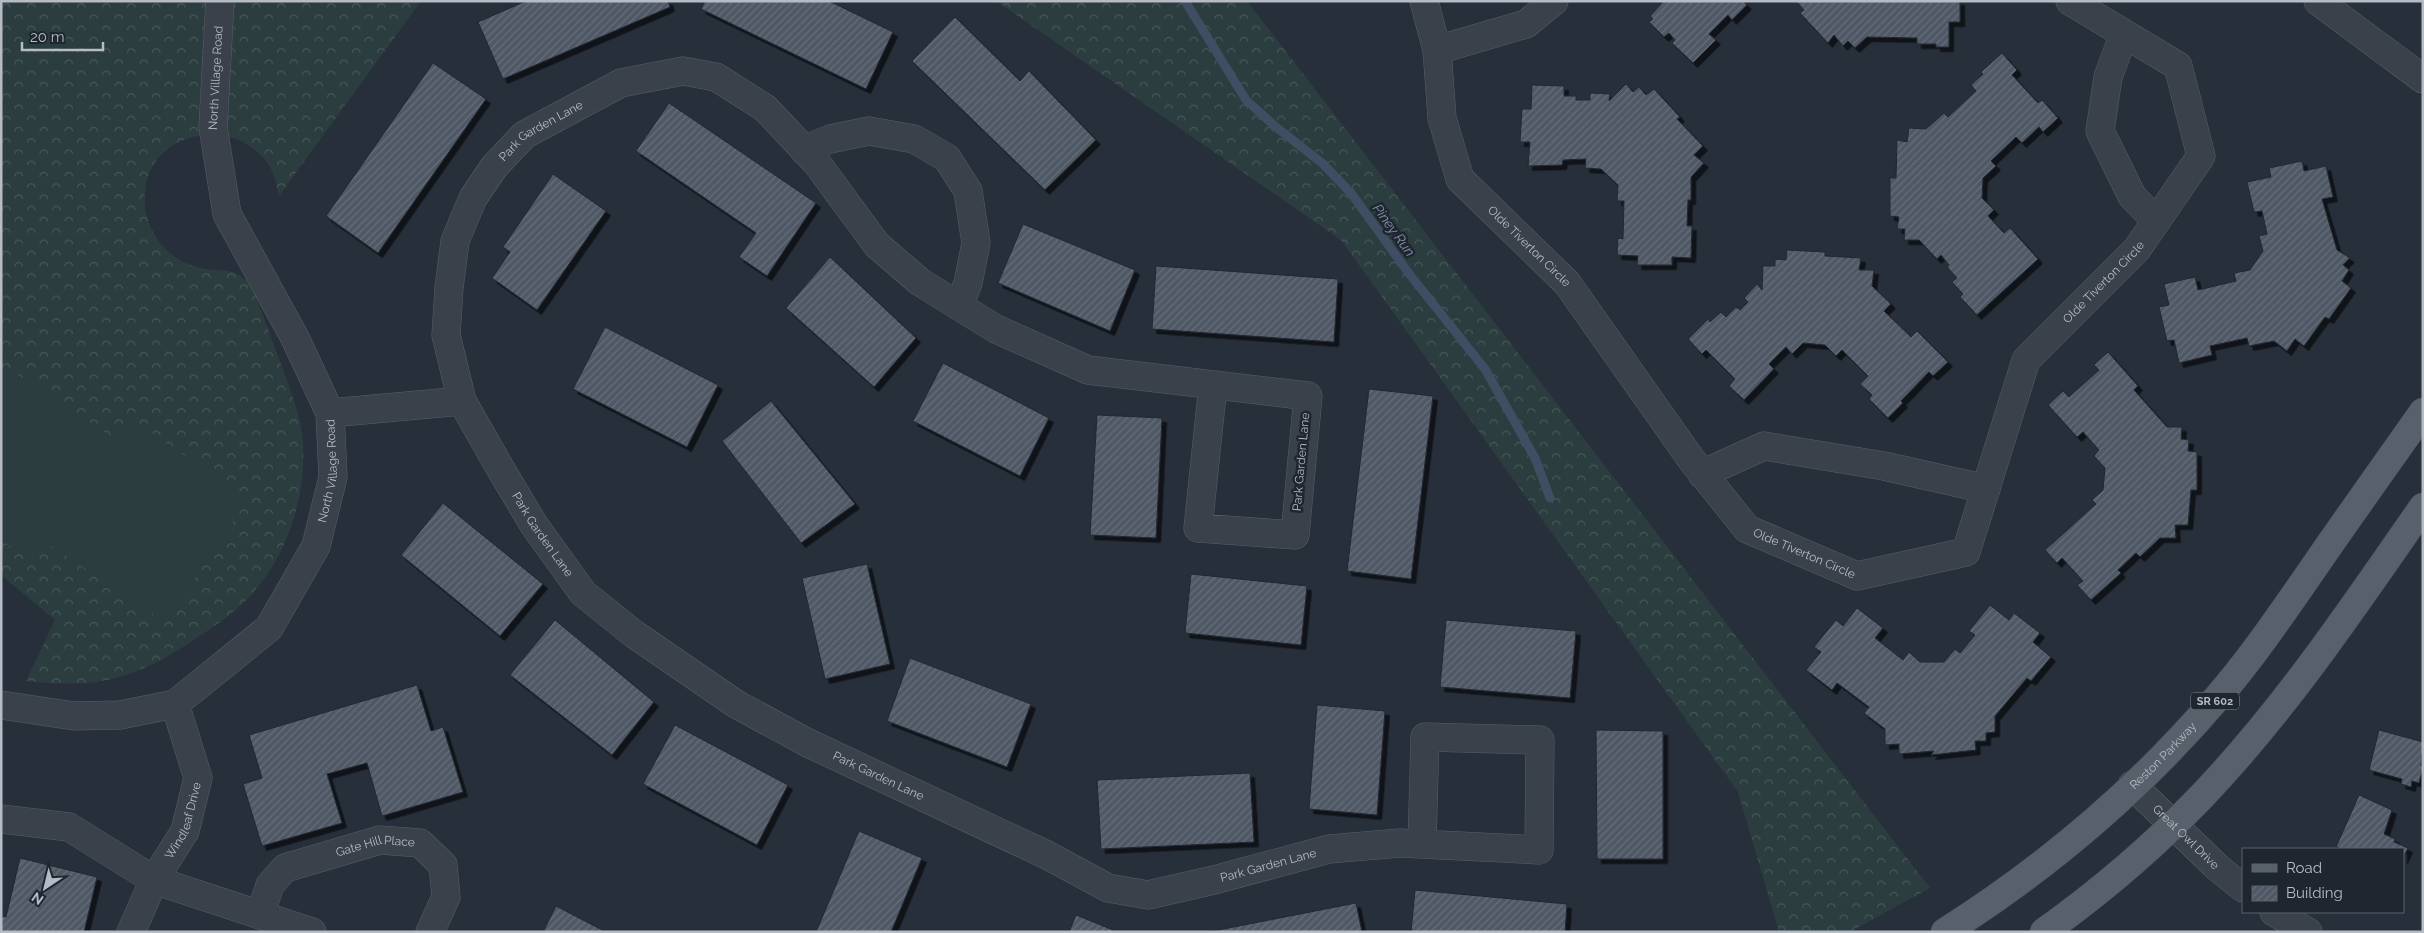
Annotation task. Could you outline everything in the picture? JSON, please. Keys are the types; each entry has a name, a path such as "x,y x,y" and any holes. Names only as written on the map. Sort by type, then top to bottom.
{"main road":[{"name":"Reston Parkway","path":"1945,932 1991,903 2098,818 2216,699 2253,654 2423,412"},
{"path":"2044,932 2090,898 2173,824 2236,758 2305,673 2423,506"}],"street":[{"name":"North Village Road","path":"1,705 74,716 120,716 174,704 269,628 316,546 333,477 330,413 295,338 227,214 213,126 220,1"},
{"name":"Olde Tiverton Circle","path":"1424,1 1437,50 1442,118 1460,179 1567,283 1702,474 1747,529 1857,576 1966,552 2026,360 2137,249 2201,156 2178,66 2070,1"},
{"path":"1437,50 1526,24 1554,1"},
{"path":"2318,1 2423,79"},
{"path":"2124,34 2108,77 2100,131 2132,196 2156,221"},
{"name":"Park Garden Lane","path":"1213,385 1198,528 1295,534 1308,396 1088,370 996,329 920,282 877,245 816,162 765,108 716,76 683,71 622,82 524,135 494,167 478,190 455,241 446,335 462,401 502,474 534,525 583,593 634,634 736,704 792,734 1047,855 1108,888 1148,895 1214,880 1329,849 1400,843 1540,850 1540,740 1426,738 1422,844"},
{"path":"804,150 830,139 869,131 914,139 947,158 968,191 976,243 968,283 959,306"},
{"path":"330,413 462,401"},
{"path":"1702,474 1764,446 1884,466 1986,489"},
{"name":"Windleaf Drive","path":"131,932 154,880 185,831 198,778 174,704"},
{"name":"Great Owl Drive","path":"2132,785 2218,868 2242,887"},
{"path":"1,819 69,827 154,880 312,932"},
{"name":"Gate Hill Place","path":"260,915 270,885 285,868 380,840 420,843 443,866 446,897 430,932"},
{"path":"2276,913 2308,932"}],"green space":[{"path":"1,1 421,1 279,196 273,173 266,161 251,147 233,138 213,135 194,137 176,144 161,155 150,172 145,192 147,218 158,240 166,249 187,264 200,268 233,272 251,285 298,413 303,443 301,484 298,505 292,525 275,563 244,603 216,625 165,658 123,676 91,683 69,684 26,681 55,620 1,575"},
{"path":"996,1 1247,1 1930,888 1850,932 1779,932 1738,792 1341,240"},
{"path":"6,367 116,440 131,419 248,499 165,622 49,544 35,563 1,540 1,374"}],"building":[{"path":"526,1 668,1 670,7 503,79 478,22"},
{"path":"705,1 829,1 893,32 866,89 701,9"},
{"path":"1664,1 1743,1 1747,5 1732,20 1728,15 1709,34 1716,40 1693,63 1672,43 1675,40 1669,33 1664,37 1649,22 1653,19 1650,16"},
{"path":"1796,1 1960,1 1960,22 1949,22 1949,47 1936,47 1936,44 1917,44 1917,38 1867,37 1855,48 1848,41 1843,46 1834,35 1828,43 1800,13 1804,10"},
{"path":"955,17 1020,81 1029,71 1096,140 1045,190 912,61"},
{"path":"2002,53 2017,70 2012,75 2038,103 2042,100 2058,118 2043,132 2039,127 2022,143 2016,137 1991,161 1996,166 1983,178 1982,198 1994,210 1988,216 2004,233 2010,228 2038,259 1977,315 1960,297 1963,294 1952,282 1957,278 1947,267 1949,265 1941,255 1937,259 1919,240 1904,240 1905,229 1897,229 1899,217 1890,216 1890,178 1896,178 1897,140 1907,142 1909,128 1926,129 1944,113 1948,117 1976,91 1971,85 1983,74 1981,72"},
{"path":"433,63 486,99 378,253 326,216"},
{"path":"1626,84 1633,92 1639,87 1646,95 1654,89 1680,117 1677,119 1703,146 1694,155 1704,163 1691,177 1691,200 1688,200 1687,226 1692,226 1691,258 1672,257 1672,265 1637,265 1638,256 1617,255 1618,238 1623,239 1624,201 1617,201 1618,185 1601,169 1585,168 1586,159 1563,160 1562,165 1528,166 1530,142 1520,142 1522,109 1531,109 1532,85 1564,86 1564,96 1576,96 1576,100 1590,100 1590,93 1610,94 1609,101"},
{"path":"669,103 816,203 767,276 739,257 756,233 636,151"},
{"path":"2302,161 2304,171 2326,166 2333,197 2322,199 2337,250 2350,258 2343,265 2349,270 2342,281 2351,288 2329,319 2325,317 2304,346 2295,339 2287,351 2274,341 2249,346 2247,338 2210,346 2212,355 2179,363 2174,340 2167,341 2159,307 2169,305 2164,284 2195,277 2198,290 2236,281 2234,273 2250,270 2263,251 2259,236 2267,234 2262,211 2254,212 2247,182 2271,177 2269,168"},
{"path":"553,174 606,211 537,310 492,278 510,252 503,247"},
{"path":"1023,224 1135,270 1110,331 998,283"},
{"path":"1787,250 1825,252 1825,256 1861,258 1859,270 1874,270 1872,286 1891,304 1884,311 1911,337 1917,331 1948,362 1933,376 1929,372 1901,401 1903,403 1888,418 1869,399 1872,395 1860,384 1868,376 1842,350 1836,356 1825,345 1803,343 1792,354 1786,347 1769,364 1774,369 1744,400 1729,386 1735,379 1706,350 1702,354 1688,339 1708,319 1710,322 1721,312 1726,317 1736,307 1740,310 1748,302 1744,298 1757,284 1762,290 1763,266 1775,266 1775,259 1786,260"},
{"path":"830,257 916,338 874,387 786,308"},
{"path":"1156,266 1338,279 1334,342 1152,329"},
{"path":"605,327 718,385 687,447 573,389"},
{"path":"2108,352 2138,386 2134,390 2167,427 2182,427 2181,439 2189,440 2188,451 2197,452 2197,490 2191,490 2188,525 2175,525 2176,538 2160,538 2140,557 2136,553 2118,570 2121,573 2091,600 2077,585 2083,581 2062,558 2057,563 2045,550 2096,504 2092,500 2103,490 2105,468 2094,456 2099,450 2083,432 2077,437 2048,405 2063,391 2069,397 2099,370 2094,365"},
{"path":"943,363 1049,418 1020,476 913,421"},
{"path":"1369,389 1433,396 1411,579 1347,571"},
{"path":"771,401 855,504 801,543 722,441"},
{"path":"1097,415 1162,418 1156,538 1090,535"},
{"path":"443,503 543,584 500,636 401,555"},
{"path":"867,564 890,664 825,679 802,578"},
{"path":"1191,574 1307,586 1301,645 1185,633"},
{"path":"1990,605 2009,620 2014,613 2040,633 2033,642 2051,657 2031,681 2027,678 1995,716 1995,732 1986,733 1986,741 1975,741 1976,750 1931,755 1934,751 1899,754 1899,744 1885,745 1885,729 1864,713 1869,707 1837,683 1832,690 1806,670 1821,652 1814,647 1836,620 1843,626 1857,608 1883,628 1875,638 1903,660 1909,652 1920,662 1944,662 1955,649 1960,653 1975,635 1969,631"},
{"path":"555,620 654,702 612,755 510,675"},
{"path":"1446,620 1576,631 1570,698 1440,687"},
{"path":"910,658 1031,704 1007,767 887,721"},
{"path":"417,685 431,731 443,727 463,792 382,816 367,763 327,774 342,823 262,846 243,784 262,778 249,735"},
{"path":"1317,705 1385,711 1377,815 1309,809"},
{"path":"675,725 788,785 757,845 643,784"},
{"path":"1596,730 1663,731 1663,859 1597,859"},
{"path":"2379,730 2423,742 2421,766 2423,767 2419,783 2412,781 2411,787 2401,784 2402,779 2369,770"},
{"path":"1250,773 1254,842 1101,849 1097,780"},
{"path":"2359,795 2392,810 2384,834 2395,839 2394,842 2408,848 2404,857 2404,848 2336,847"},
{"path":"859,831 922,858 891,932 816,932"},
{"path":"20,858 97,877 84,932 1,932 1,916 6,917"},
{"path":"1415,890 1567,904 1565,932 1411,932"},
{"path":"1356,903 1362,932 1208,932"},
{"path":"556,906 606,932 543,932"},
{"path":"1076,915 1118,932 1069,932"}],"waterway":[{"name":"Piney Run","path":"1185,1 1246,100 1276,127 1322,163 1351,193 1410,275 1485,369 1535,458 1550,498"}]}
